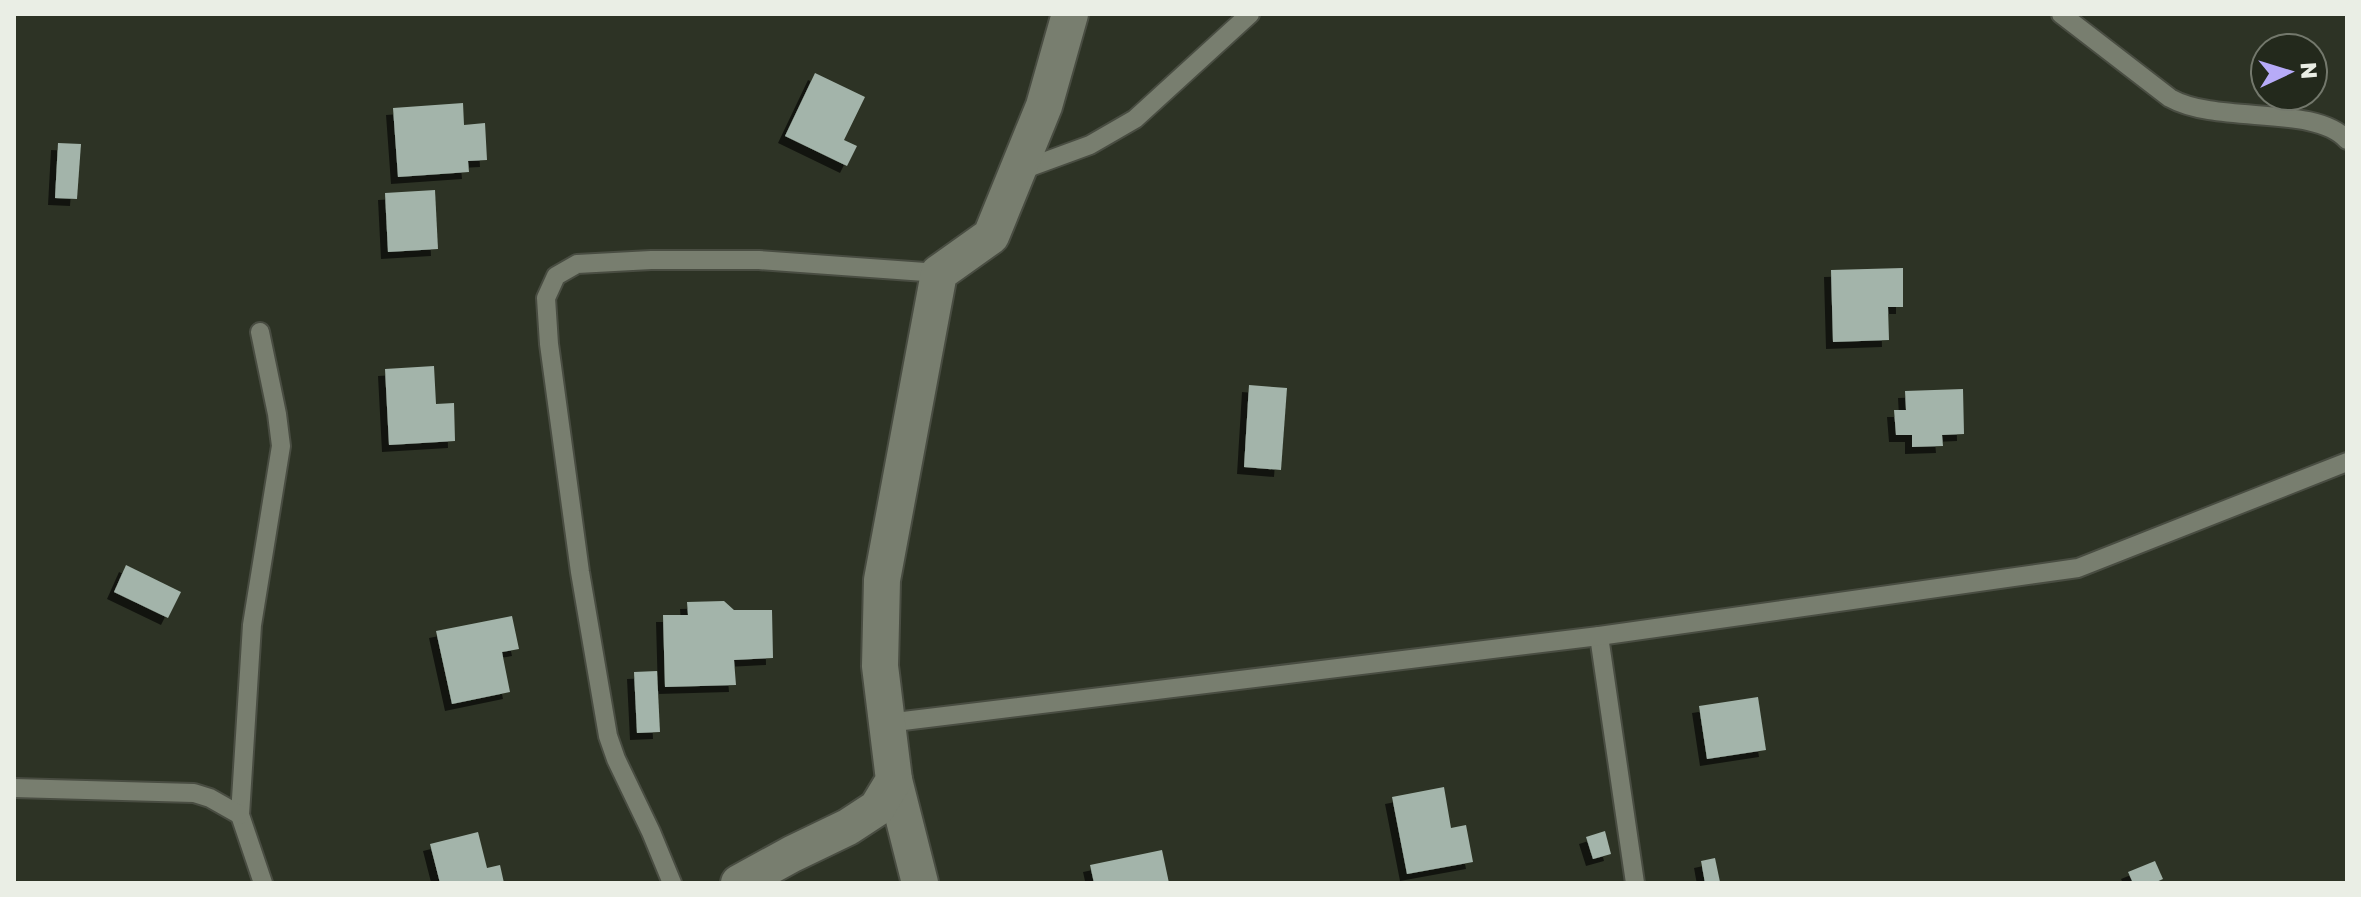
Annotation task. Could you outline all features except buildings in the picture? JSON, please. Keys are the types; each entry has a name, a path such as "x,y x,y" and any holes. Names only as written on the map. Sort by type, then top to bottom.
{"street":[{"path":"920,883 894,780 880,666 882,580 939,273 991,236 1044,106 1070,14"},
{"path":"739,883 848,827 877,808 894,780"}],"lane":[{"path":"2061,14 2184,106 2236,115 2297,118 2320,124 2347,140"},
{"path":"1019,171 1090,145 1135,119 1240,17"},
{"path":"672,883 608,736 578,557 549,344 546,298 556,276 577,264 759,260 939,273"},
{"path":"260,332 281,446 252,625 240,815 263,883"},
{"path":"887,723 1599,636 2078,568 2347,462"},
{"path":"1599,636 1635,883"},
{"path":"14,788 194,793 240,815"}]}
